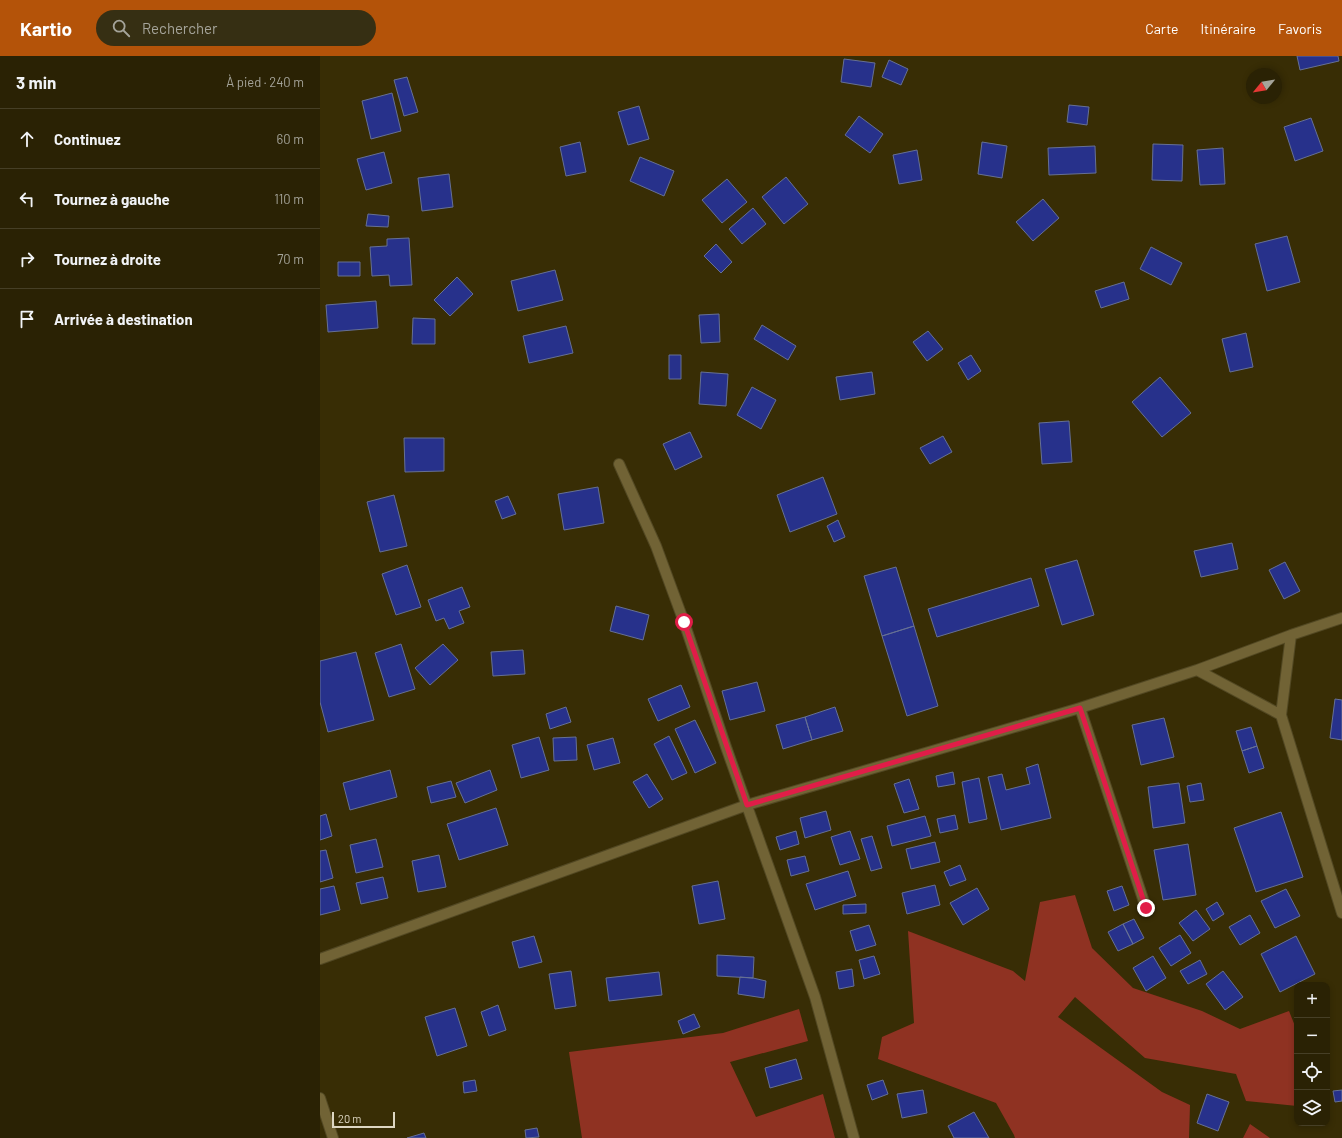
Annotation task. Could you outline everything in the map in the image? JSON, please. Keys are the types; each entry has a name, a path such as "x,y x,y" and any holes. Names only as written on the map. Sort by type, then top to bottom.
{"street":[{"path":"619,464 658,553 684,622 815,997 854,1138"},
{"path":"320,959 747,805 1080,708 1197,670 1291,635 1342,618"},
{"path":"1291,635 1281,715 1342,913"},
{"path":"1197,670 1281,715"},
{"path":"1080,708 1146,908"},
{"path":"320,1098 333,1138"}],"shaded area":[{"path":"1075,895 1092,948 1133,988 1202,1011 1240,1029 1289,1011 1294,1024 1294,1106 1246,1101 1236,1074 1145,1058 1075,997 1058,1017 1162,1092 1190,1105 1189,1138 1015,1138 996,1103 878,1059 882,1037 914,1023 908,931 1013,971 1025,981 1040,902"},
{"path":"799,1009 808,1041 730,1062 756,1117 823,1094 835,1138 582,1138 569,1052 723,1033"},
{"path":"1250,1124 1270,1138 1243,1138"}],"building":[{"path":"1297,56 1338,56 1339,61 1300,70"},
{"path":"844,59 875,63 871,87 841,82"},
{"path":"889,60 908,69 901,85 882,77"},
{"path":"407,77 418,112 404,116 394,80"},
{"path":"392,93 401,131 371,139 362,101"},
{"path":"1069,105 1089,107 1087,125 1067,122"},
{"path":"639,106 649,139 628,145 618,112"},
{"path":"859,116 883,134 870,153 845,135"},
{"path":"1311,118 1323,151 1295,161 1284,127"},
{"path":"580,142 586,172 566,176 560,147"},
{"path":"982,142 1007,146 1002,178 978,174"},
{"path":"1153,144 1183,145 1182,181 1152,180"},
{"path":"1095,146 1096,173 1049,175 1048,148"},
{"path":"1223,148 1225,184 1200,185 1197,150"},
{"path":"917,150 922,180 899,184 893,155"},
{"path":"384,152 392,183 366,190 357,159"},
{"path":"640,157 674,171 664,196 630,181"},
{"path":"449,174 453,207 422,211 418,178"},
{"path":"786,177 808,204 784,224 762,197"},
{"path":"727,179 747,202 722,223 702,200"},
{"path":"1043,199 1059,218 1033,241 1016,222"},
{"path":"753,208 766,224 742,244 729,229"},
{"path":"368,214 389,216 388,227 366,226"},
{"path":"1287,236 1300,282 1267,291 1255,244"},
{"path":"409,238 412,285 390,286 389,275 372,276 370,247 387,246 387,239"},
{"path":"716,244 732,262 721,273 704,256"},
{"path":"1151,247 1182,263 1171,285 1140,269"},
{"path":"338,262 360,262 360,276 338,276"},
{"path":"555,270 563,300 518,311 511,281"},
{"path":"457,277 473,294 450,316 434,300"},
{"path":"1124,282 1129,299 1101,308 1095,291"},
{"path":"376,301 378,328 328,332 326,305"},
{"path":"719,314 720,342 701,343 699,315"},
{"path":"413,318 435,319 435,344 412,344"},
{"path":"762,325 796,346 788,360 754,339"},
{"path":"566,326 573,353 529,363 523,336"},
{"path":"928,331 943,349 927,361 913,342"},
{"path":"1246,333 1253,367 1230,372 1222,339"},
{"path":"669,355 681,355 681,379 669,379"},
{"path":"971,355 981,371 968,380 958,363"},
{"path":"701,372 728,374 726,406 699,404"},
{"path":"872,372 875,394 840,400 836,377"},
{"path":"1160,377 1191,413 1162,437 1132,402"},
{"path":"752,387 776,400 761,429 737,415"},
{"path":"1069,421 1072,462 1042,464 1039,423"},
{"path":"690,432 702,457 675,470 663,444"},
{"path":"943,436 952,452 930,464 920,448"},
{"path":"404,438 444,438 444,471 405,472"},
{"path":"823,477 837,514 790,532 777,495"},
{"path":"598,487 604,523 564,530 558,494"},
{"path":"394,495 407,546 380,552 367,502"},
{"path":"508,496 516,514 502,519 495,501"},
{"path":"838,520 845,537 834,542 827,526"},
{"path":"1232,543 1238,569 1201,577 1194,551"},
{"path":"1077,560 1094,615 1062,625 1045,569"},
{"path":"1285,562 1300,591 1284,599 1269,570"},
{"path":"407,565 421,607 396,615 382,574"},
{"path":"896,567 914,626 882,636 864,576"},
{"path":"1031,578 1039,606 937,637 928,609"},
{"path":"462,587 470,607 459,611 464,623 449,629 444,618 436,621 428,600"},
{"path":"616,606 649,615 643,640 610,631"},
{"path":"914,626 938,706 907,716 882,636"},
{"path":"401,644 415,689 389,697 375,653"},
{"path":"443,644 458,660 430,685 415,668"},
{"path":"523,650 525,674 493,676 491,652"},
{"path":"356,652 374,720 328,732 320,702 320,661"},
{"path":"757,682 765,711 730,720 722,691"},
{"path":"681,685 690,707 658,721 648,699"},
{"path":"1335,699 1342,700 1342,740 1330,738"},
{"path":"566,707 571,722 550,729 546,714"},
{"path":"835,707 843,731 812,740 805,717"},
{"path":"805,717 812,740 783,749 776,725"},
{"path":"1164,718 1174,757 1141,765 1132,725"},
{"path":"695,720 716,763 695,773 675,729"},
{"path":"1251,727 1257,746 1242,751 1236,731"},
{"path":"669,736 687,773 672,780 654,744"},
{"path":"539,737 549,770 521,778 512,745"},
{"path":"576,737 577,760 554,761 553,738"},
{"path":"613,738 620,763 594,770 587,745"},
{"path":"1257,746 1264,768 1249,773 1242,751"},
{"path":"1038,764 1051,818 1001,830 988,777 1002,774 1006,790 1030,784 1026,768"},
{"path":"390,770 397,797 350,810 343,783"},
{"path":"490,770 497,790 465,803 456,783"},
{"path":"953,772 955,784 938,787 936,776"},
{"path":"647,774 663,799 649,808 633,782"},
{"path":"979,778 987,819 969,823 962,782"},
{"path":"909,779 919,809 904,813 894,784"},
{"path":"451,781 456,797 431,803 427,787"},
{"path":"1179,783 1185,823 1153,828 1148,787"},
{"path":"1201,783 1204,800 1190,802 1187,786"},
{"path":"496,808 508,845 459,860 447,824"},
{"path":"826,811 831,830 805,838 800,818"},
{"path":"1281,812 1303,877 1256,892 1234,828"},
{"path":"326,814 332,836 320,840 320,816"},
{"path":"955,815 958,829 940,833 937,819"},
{"path":"925,816 931,836 892,846 887,826"},
{"path":"796,831 799,844 780,850 776,837"},
{"path":"850,831 860,859 840,865 831,837"},
{"path":"872,836 882,868 871,871 861,839"},
{"path":"376,839 383,867 356,873 350,845"},
{"path":"935,842 940,862 911,869 906,849"},
{"path":"1188,844 1196,895 1163,900 1154,850"},
{"path":"326,850 333,878 320,882 320,851"},
{"path":"439,855 446,887 418,892 412,861"},
{"path":"805,856 809,871 791,876 787,860"},
{"path":"960,865 966,880 950,886 944,872"},
{"path":"848,871 856,896 815,910 806,884"},
{"path":"383,877 388,898 361,904 356,883"},
{"path":"718,881 725,919 699,924 692,886"},
{"path":"935,885 940,905 907,914 902,893"},
{"path":"334,886 340,910 320,915 320,889"},
{"path":"1122,886 1129,905 1114,911 1107,891"},
{"path":"977,888 989,909 963,925 950,903"},
{"path":"1286,889 1300,916 1275,928 1261,901"},
{"path":"1217,902 1224,914 1213,921 1206,909"},
{"path":"866,904 866,913 843,914 843,905"},
{"path":"1196,910 1210,929 1193,941 1179,923"},
{"path":"1250,915 1260,933 1240,945 1229,927"},
{"path":"1134,919 1144,938 1133,944 1123,924"},
{"path":"1123,924 1133,944 1118,951 1108,932"},
{"path":"869,925 876,945 856,951 850,931"},
{"path":"1180,935 1191,953 1171,966 1159,948"},
{"path":"534,936 542,962 519,968 512,942"},
{"path":"1296,936 1315,974 1299,982 1294,982 1294,985 1280,992 1261,954"},
{"path":"717,955 754,957 753,978 717,976"},
{"path":"874,956 880,974 864,979 859,960"},
{"path":"1153,956 1166,978 1146,991 1133,968"},
{"path":"1200,960 1207,974 1188,984 1180,971"},
{"path":"852,969 854,986 839,989 836,972"},
{"path":"571,971 576,1006 555,1009 549,974"},
{"path":"1223,971 1243,997 1225,1010 1206,984"},
{"path":"659,972 662,995 609,1001 606,978"},
{"path":"740,977 766,981 764,998 738,994"},
{"path":"498,1005 506,1030 489,1036 481,1012"},
{"path":"455,1008 467,1046 437,1056 425,1017"},
{"path":"694,1014 700,1027 683,1034 678,1021"},
{"path":"796,1059 802,1079 770,1088 765,1068"},
{"path":"475,1080 477,1091 464,1093 463,1082"},
{"path":"883,1080 888,1094 872,1100 867,1085"},
{"path":"923,1090 927,1113 902,1118 897,1094"},
{"path":"1342,1090 1342,1101 1335,1102 1333,1091"},
{"path":"1207,1094 1229,1102 1218,1131 1197,1123"},
{"path":"974,1112 989,1138 954,1138 948,1126"},
{"path":"537,1128 539,1137 526,1138 525,1130"},
{"path":"424,1133 426,1138 407,1138"}],"route":[{"path":"684,622 747,805 1080,708 1146,908"}]}
